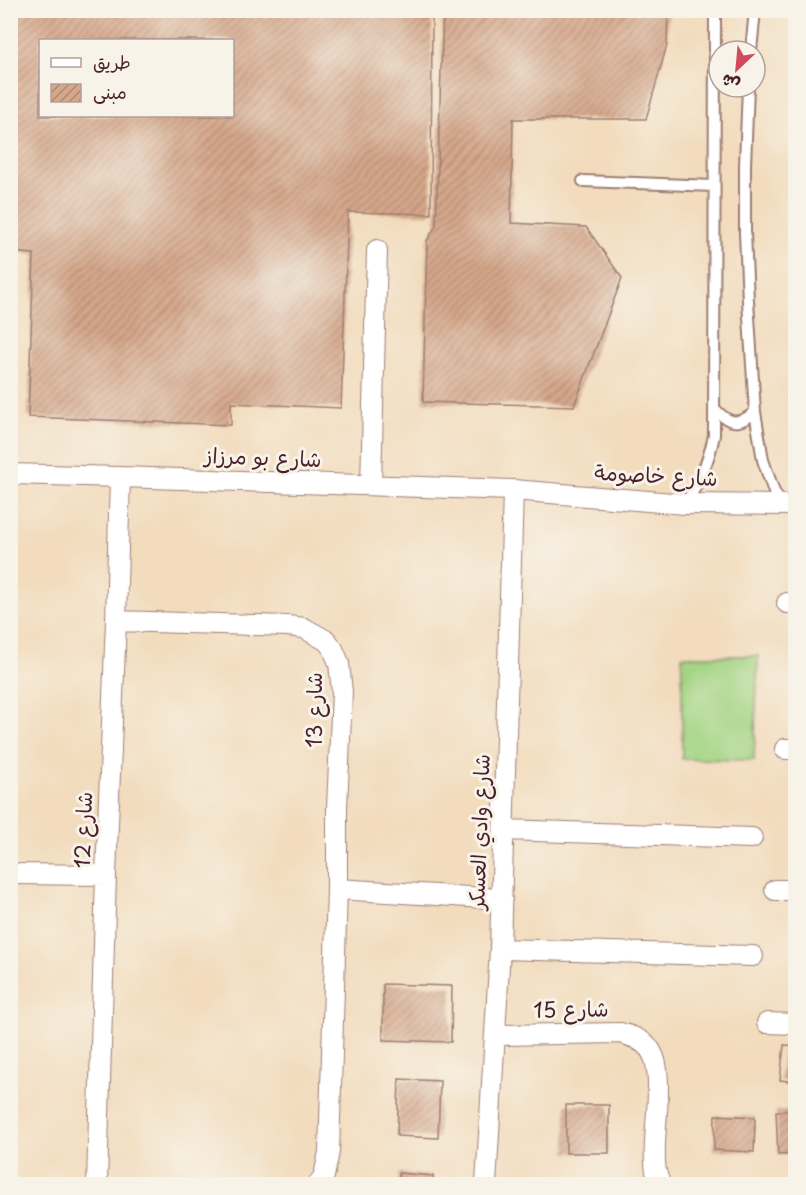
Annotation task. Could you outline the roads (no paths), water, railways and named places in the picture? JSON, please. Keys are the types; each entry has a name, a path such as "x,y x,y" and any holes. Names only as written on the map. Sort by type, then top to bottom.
{"street":[{"path":"371,485 377,250"},
{"name":"شارع بو مرزاز","path":"10,474 513,490"},
{"name":"شارع 12","path":"97,1185 120,477"},
{"name":"شارع خاصومة","path":"513,490 684,504 789,506"},
{"name":"شارع وادي العسكر","path":"488,1181 502,899 513,490"},
{"name":"شارع 13","path":"117,621 304,628 327,641 339,663 342,692 329,1152 324,1176 318,1185"},
{"path":"504,830 752,838"},
{"path":"10,874 106,875"},
{"path":"337,889 502,899"},
{"path":"775,890 795,890"},
{"path":"500,949 753,956"},
{"path":"767,1023 795,1024"},
{"name":"شارع 15","path":"495,1035 620,1033 644,1043 651,1051 657,1067 655,1149 656,1171 660,1185"}],"lane":[{"path":"684,504 693,492 707,464 714,435 715,10"},
{"path":"752,39 755,10"},
{"path":"748,99 746,233 755,412 763,460 774,492 789,506"},
{"path":"583,181 714,186"},
{"path":"715,409 723,418 735,422 746,419 755,412"}]}
